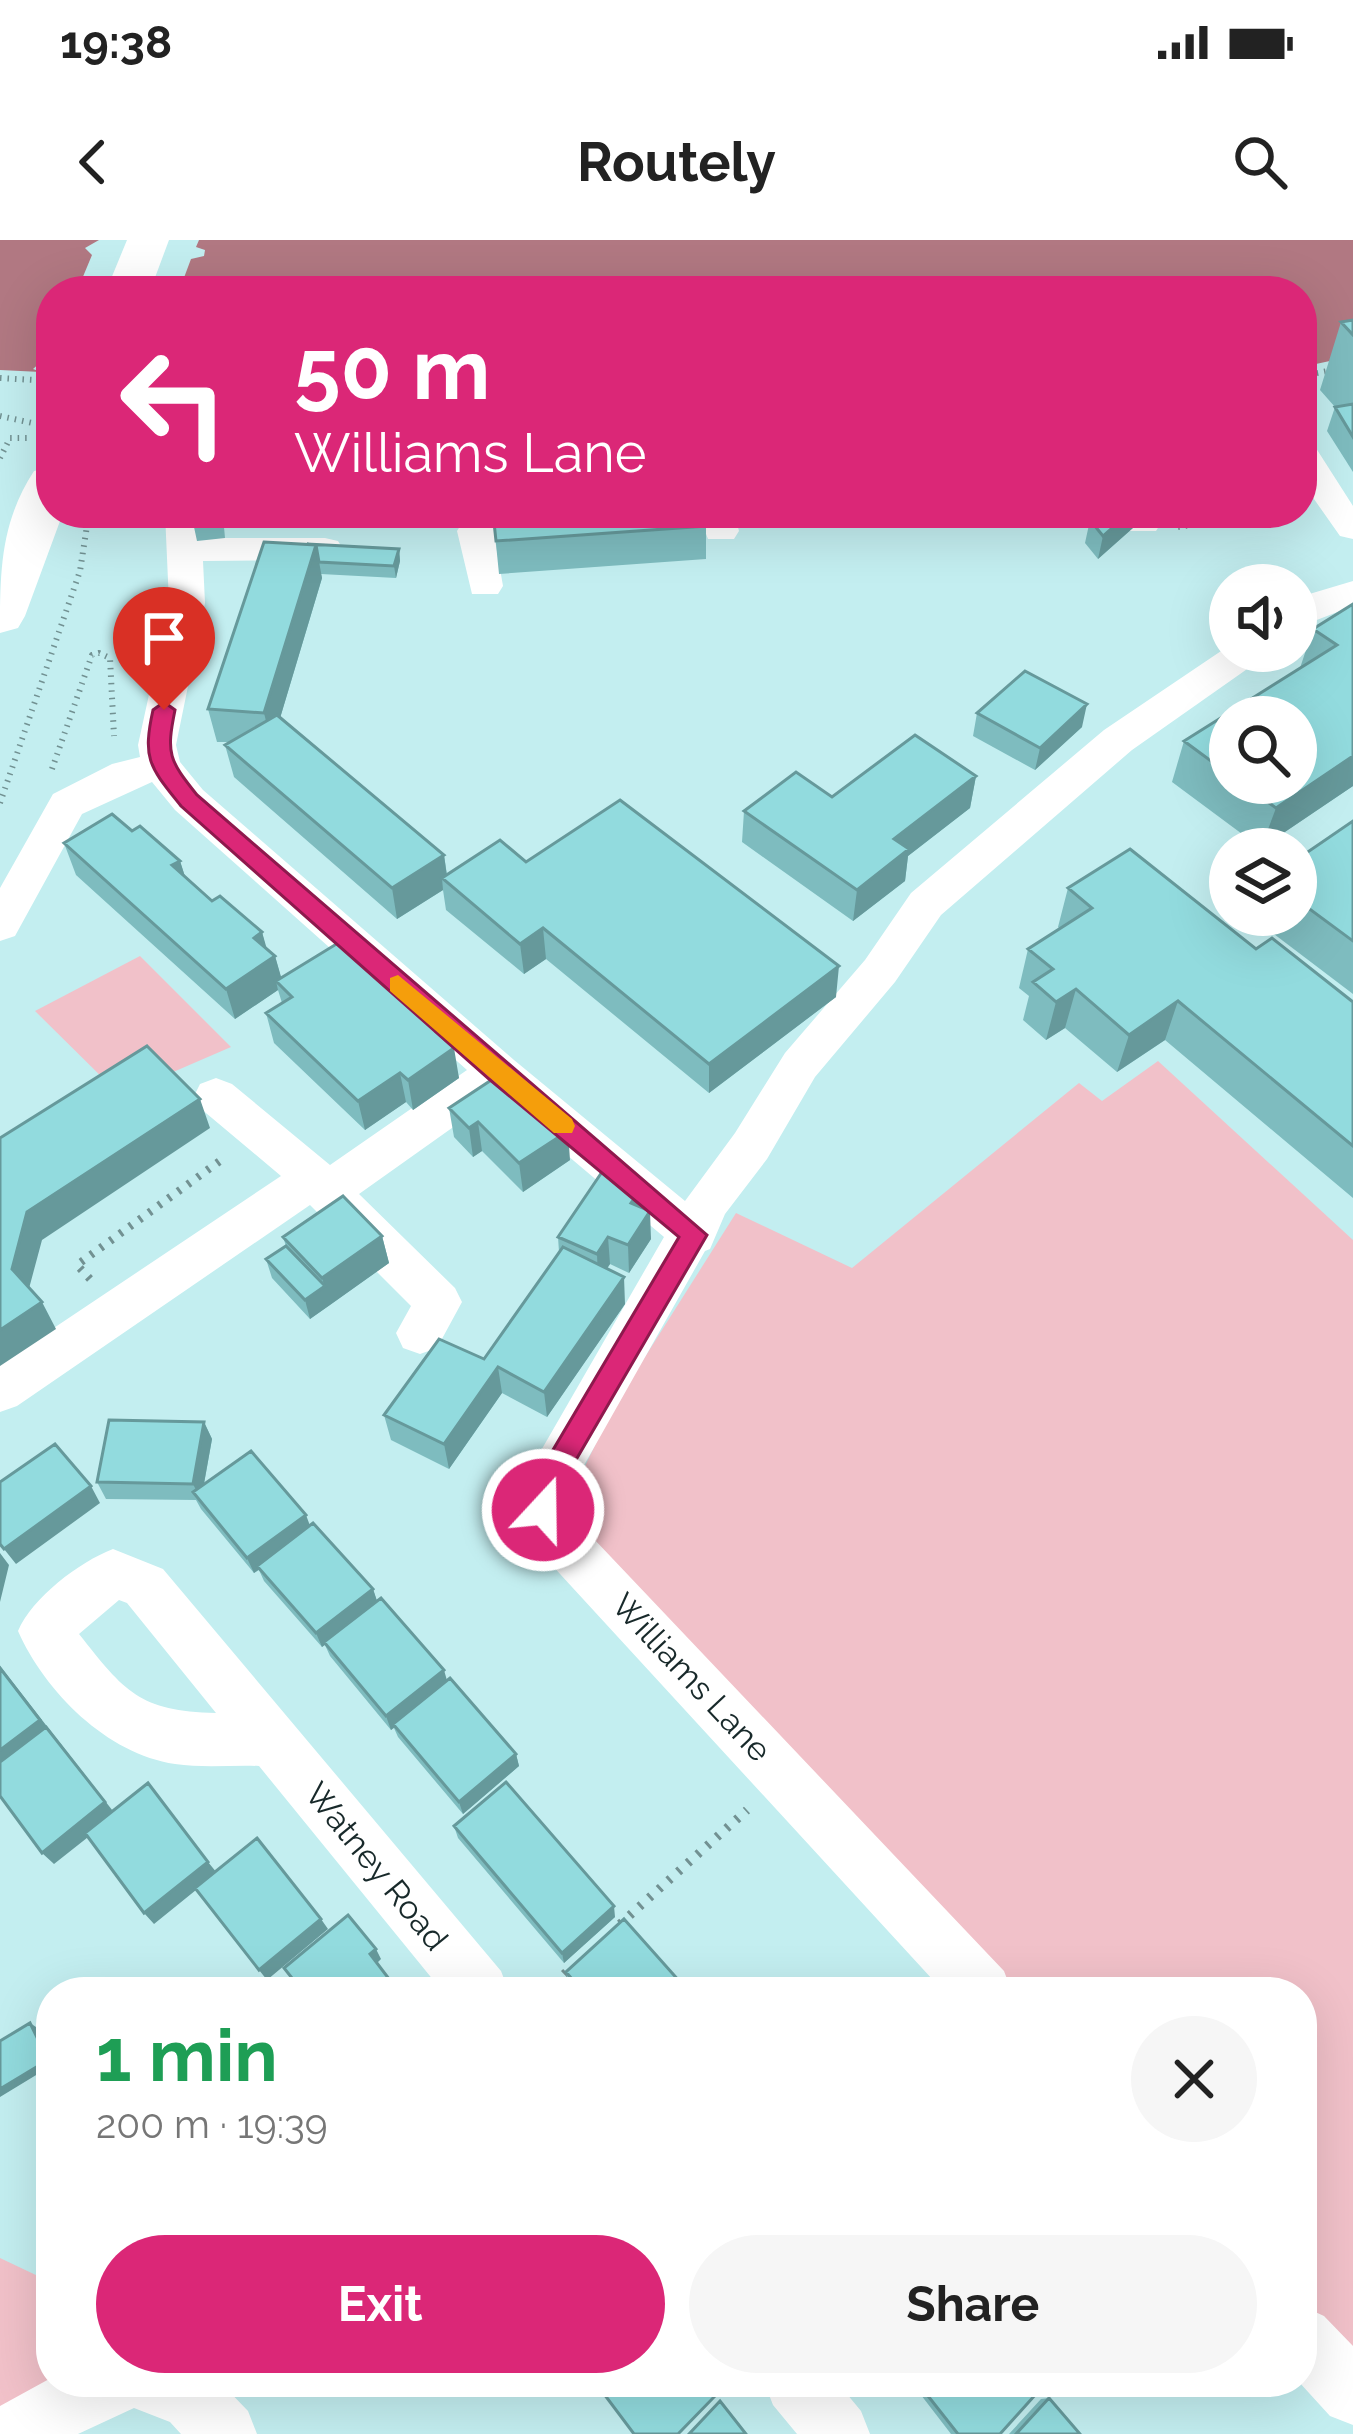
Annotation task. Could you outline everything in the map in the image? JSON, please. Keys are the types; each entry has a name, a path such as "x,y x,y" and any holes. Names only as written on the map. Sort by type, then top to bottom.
{"highway":[{"path":"134,276 148,240"},
{"path":"0,616 36,521"}],"street":[{"path":"1317,474 1353,528"},
{"path":"485,586 475,531 496,528"},
{"path":"355,549 183,531 187,603 157,746 161,766 189,800 498,1072 694,1235"},
{"path":"1317,608 1353,593"},
{"name":"Williams Lane","path":"968,1977 556,1534 543,1510 545,1487 694,1235 709,1201 751,1146 800,1065 880,971 926,904 1118,740 1216,672"},
{"path":"0,925 67,804 127,774 161,766"},
{"path":"0,1390 498,1072"},
{"path":"216,1096 320,1185 438,1302 420,1334"},
{"name":"Watney Road","path":"274,1740 468,1977"},
{"path":"1317,2354 1353,2393"},
{"path":"14,2434 80,2397"},
{"path":"188,2397 225,2434"},
{"path":"808,2397 838,2434"}],"path":[{"path":"1317,373 1353,366"},
{"path":"0,379 36,380"},
{"path":"0,416 36,424"},
{"path":"0,458 10,437 27,439"},
{"path":"0,803 80,571 87,528"},
{"path":"44,786 92,656 99,653 110,658 114,745 130,747 161,766"},
{"path":"120,1310 77,1265 259,1132"},
{"path":"613,1930 784,1776"},
{"path":"561,1977 579,1961"}],"shaded area":[{"path":"0,240 1353,240 1353,356 1317,364 1317,276 36,276 36,372 0,370"},
{"path":"140,956 231,1047 120,1095 35,1011"},
{"path":"1158,1061 1353,1240 1353,2359 1317,2320 1317,1977 999,1977 585,1530 569,1500 612,1409 736,1213 852,1268 1079,1083 1102,1101"},
{"path":"0,2258 36,2275 36,2390 0,2409"}],"pier":[{"path":"99,240 199,240 196,247 205,250 204,256 191,259 185,276 83,276 92,255 85,248"}],"building":[{"path":"1353,404 1353,437 1335,407"},
{"path":"495,528 678,528 496,541"},
{"path":"264,542 316,545 264,713 208,709"},
{"path":"307,544 399,549 394,566 319,562 316,545"},
{"path":"1353,604 1353,756 1317,780 1317,696 1256,696 1294,672 1317,672 1317,658 1337,645 1317,632 1317,626"},
{"path":"1025,671 1087,704 1040,748 977,713"},
{"path":"277,715 444,855 392,888 225,745"},
{"path":"1209,725 1209,759 1184,741"},
{"path":"915,735 976,776 894,839 909,849 857,890 744,811 796,772 832,797"},
{"path":"620,800 839,966 709,1064 543,928 520,944 442,878 500,840 526,862"},
{"path":"112,814 132,831 140,826 180,861 172,865 212,901 220,896 262,932 254,938 275,956 226,989 64,843"},
{"path":"1353,821 1353,941 1317,914 1317,846"},
{"path":"1130,849 1209,912 1209,936 1240,936 1256,949 1272,938 1353,1002 1353,1146 1178,1001 1129,1035 1076,989 1056,1002 1033,982 1053,969 1028,949 1092,908 1068,888"},
{"path":"338,943 351,955 358,949 444,1027 436,1032 454,1048 408,1080 400,1073 358,1101 266,1013 292,997 276,981"},
{"path":"147,1046 200,1099 27,1212 12,1269 42,1302 0,1330 0,1138"},
{"path":"499,1075 520,1095 526,1091 568,1131 519,1163 478,1122 469,1128 449,1108"},
{"path":"604,1169 643,1186 631,1203 650,1211 628,1245 608,1237 597,1254 558,1237"},
{"path":"343,1196 382,1236 322,1278 283,1237"},
{"path":"286,1246 325,1286 305,1300 266,1259"},
{"path":"563,1247 624,1277 544,1392 498,1367 444,1444 384,1415 439,1339 484,1359"},
{"path":"109,1420 204,1422 193,1484 97,1482"},
{"path":"55,1444 91,1486 4,1549 0,1544 0,1482"},
{"path":"251,1451 306,1515 247,1558 193,1492"},
{"path":"313,1523 373,1589 316,1633 257,1566"},
{"path":"381,1598 444,1670 386,1716 324,1642"},
{"path":"0,1668 40,1720 0,1750"},
{"path":"450,1678 516,1754 459,1802 393,1724"},
{"path":"46,1727 105,1802 42,1853 0,1796 0,1762"},
{"path":"506,1782 614,1906 562,1953 454,1826"},
{"path":"148,1783 208,1862 144,1913 85,1833"},
{"path":"257,1838 321,1919 259,1970 195,1888"},
{"path":"348,1915 376,1949 370,1954 388,1977 291,1977 284,1968"},
{"path":"624,1919 676,1977 570,1977 566,1972"},
{"path":"30,2023 36,2035 36,2067 0,2089 0,2041"},
{"path":"606,2397 714,2397 678,2434 634,2434"},
{"path":"929,2397 1033,2397 1000,2434 958,2434"},
{"path":"1049,2398 1080,2434 1016,2434"},
{"path":"720,2401 746,2434 689,2434"}],"slow traffic":[{"path":"398,985 563,1126"}],"route":[{"path":"164,710 157,746 161,766 189,800 498,1072 694,1235 545,1487 543,1510"}]}
